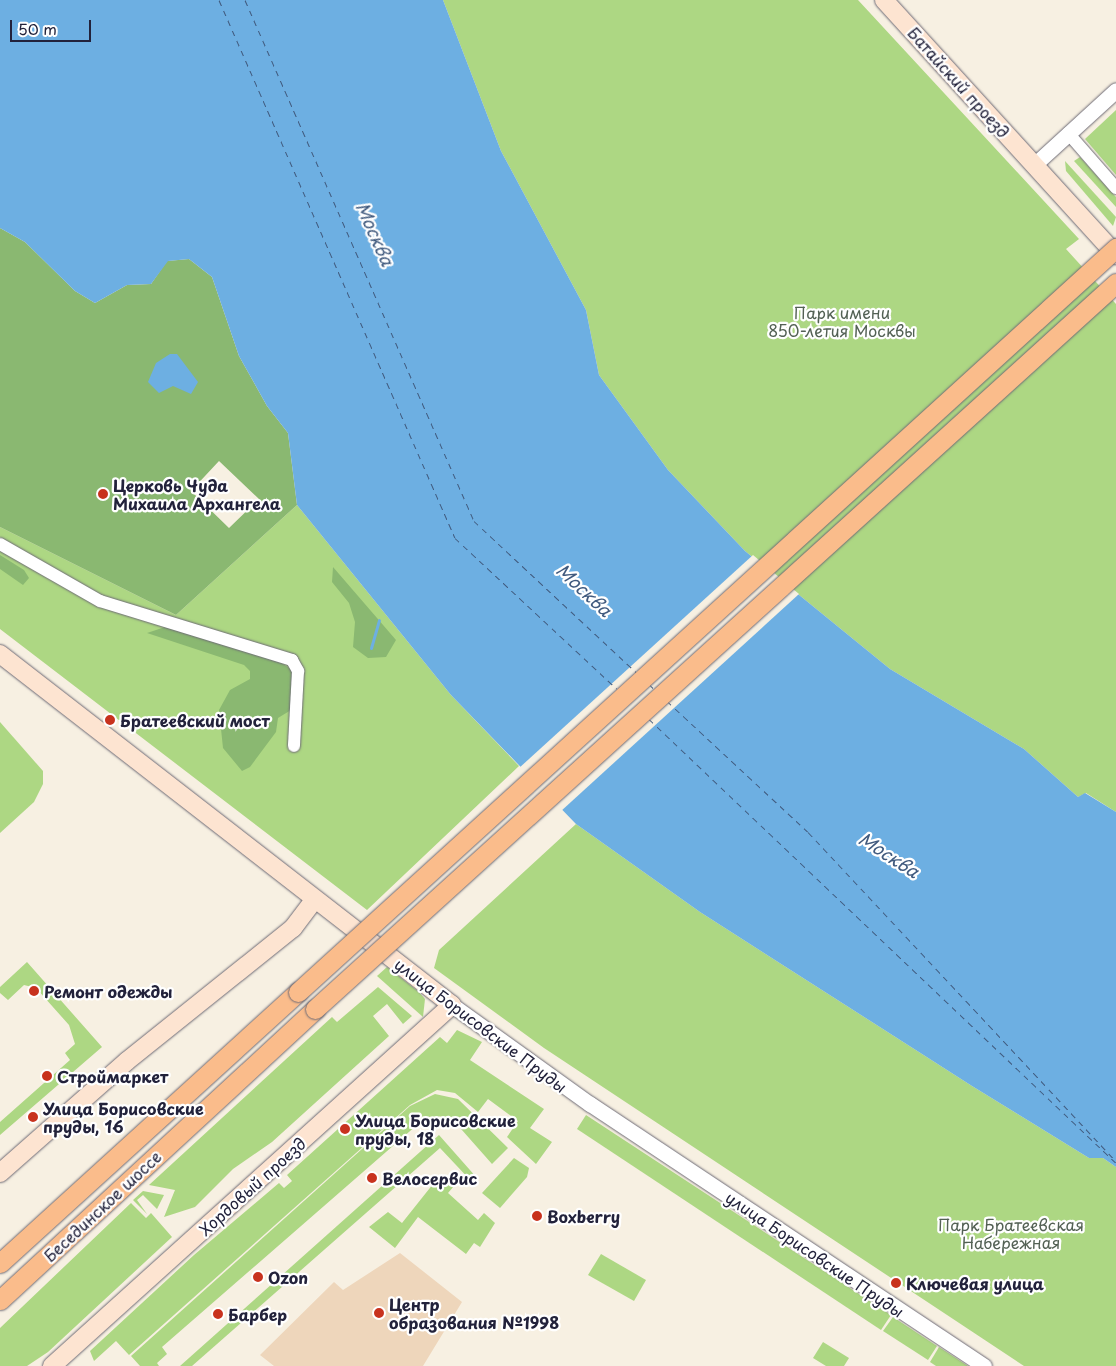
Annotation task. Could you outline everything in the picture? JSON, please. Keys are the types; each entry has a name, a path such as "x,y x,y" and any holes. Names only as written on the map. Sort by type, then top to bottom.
{"main road":[{"name":"Батайский проезд","path":"884,0 1116,255"},
{"name":"Бесединское шоссе","path":"1,1261 1116,248"},
{"name":"Бесединское шоссе","path":"0,1300 315,1010 1116,283"},
{"name":"улица Борисовские Пруды","path":"0,654 452,1005"},
{"path":"0,1173 127,1061 292,928 315,899"},
{"name":"Хордовый проезд","path":"52,1366 452,1005"}],"street":[{"path":"1034,165 1116,90"},
{"path":"1068,134 1116,188"},
{"path":"0,544 100,600 292,660 298,671 294,746"},
{"name":"улица Борисовские Пруды","path":"452,1005 590,1104 984,1366"}],"shaded area":[{"name":"Центр образования №1998","path":"400,1253 462,1302 423,1366 274,1366 260,1355 334,1282 343,1290"}],"green space":[{"name":"Парк имени 850-летия Москвы","path":"443,0 858,0 1079,239 1066,249 1116,304 1116,812 1086,793 1078,797 1024,749 890,669 745,551 668,470 599,375 586,310 501,151"},
{"path":"1116,110 1116,175 1085,139"},
{"path":"1080,157 1116,197 1116,207 1074,161"},
{"path":"1065,161 1116,217 1113,226 1066,171"},
{"path":"0,228 25,242 75,291 95,303 127,285 151,284 167,261 189,259 212,277 239,356 267,406 288,433 297,505 176,615 0,527","holes":["219,461 259,499 229,528 191,491"]},
{"path":"297,505 451,695 519,766 367,910 0,629 0,527 176,615"},
{"path":"0,555 24,570 29,578 23,585 0,569"},
{"path":"333,567 396,640 386,657 368,658 353,647 355,622 349,603 332,582"},
{"path":"168,626 280,662 295,672 291,710 278,718 276,732 250,767 242,771 223,748 219,710 230,690 250,679 250,671 244,665 147,633"},
{"path":"0,722 43,771 43,784 34,802 0,833"},
{"name":"Парк Братеевская Набережная","path":"576,824 700,912 972,1086 1089,1158 1103,1158 1116,1167 1116,1366 1024,1366 544,1048 434,968 439,950"},
{"path":"27,962 102,1047 0,1135 0,1122 70,1060 65,1053 75,1044 69,1025 36,988 24,985 8,1000 0,993 0,987"},
{"path":"387,967 425,999 423,1017 377,976"},
{"path":"378,987 412,1016 403,1024 387,1004 373,1016 389,1036 272,1142 233,1169 195,1207 164,1217 175,1190 149,1185 332,1017 337,1022"},
{"path":"457,1030 482,1042 470,1060 544,1109 530,1128 552,1142 536,1164 507,1137 518,1121 488,1099 478,1112 455,1093 437,1090 410,1105 129,1355 116,1341 94,1361 90,1351 194,1255 279,1183 284,1188 292,1181 287,1175 440,1037 447,1043"},
{"path":"435,1094 458,1099 508,1148 492,1164 454,1121 448,1126 440,1116 430,1124 425,1118 162,1347 167,1354 157,1363 159,1366 140,1366 131,1356 410,1106"},
{"path":"586,1115 891,1315 881,1330 577,1129"},
{"path":"439,1135 477,1178 472,1182 440,1148 192,1366 180,1366"},
{"path":"514,1158 529,1168 527,1177 500,1208 482,1193"},
{"path":"441,1174 454,1186 448,1193 478,1220 484,1213 495,1223 480,1247 474,1243 466,1254 418,1217 395,1248 369,1227 388,1212 402,1223"},
{"path":"143,1191 164,1195 157,1209 143,1195 137,1200 147,1214 133,1200"},
{"path":"131,1203 146,1218 151,1213 172,1237 48,1352 27,1366 0,1366 0,1328"},
{"path":"601,1254 646,1280 634,1301 588,1275"},
{"path":"893,1317 937,1346 928,1360 883,1331"},
{"path":"823,1342 849,1358 844,1366 826,1366 813,1358"},
{"path":"939,1347 968,1366 936,1366 930,1362"}],"water":[{"name":"Москва","path":"0,0 443,0 501,151 586,310 599,375 668,470 745,551 890,669 1024,749 1078,797 1085,793 1116,812 1116,1167 1103,1158 1089,1158 972,1086 700,912 576,824 451,695 297,505 288,433 267,406 239,356 212,277 189,259 168,261 151,284 127,285 95,303 75,291 25,242 0,228"},
{"path":"170,354 177,354 198,382 191,394 173,386 159,393 148,382 156,363"}],"pier":[{"path":"753,555 799,594 560,812 518,769"}],"waterway":[{"path":"371,648 379,620"}],"ferry route":[{"path":"219,0 455,538 617,689"},
{"path":"245,0 474,521 637,673"},
{"path":"649,684 655,690"},
{"path":"667,701 808,832 1116,1161"},
{"path":"649,719 1116,1163"}],"place":[{"name":"Церковь Чуда Михаила Архангела","path":"103,494"},
{"name":"Братеевский мост","path":"110,720"},
{"name":"Ремонт одежды","path":"34,991"},
{"name":"Строймаркет","path":"47,1076"},
{"name":"Улица Борисовские пруды, 16","path":"33,1117"},
{"name":"Улица Борисовские пруды, 18","path":"345,1129"},
{"name":"Велосервис","path":"372,1178"},
{"name":"Boxberry","path":"537,1216"},
{"name":"Ozon","path":"258,1277"},
{"name":"Ключевая улица","path":"896,1283"},
{"name":"Центр образования №1998","path":"379,1313"},
{"name":"Барбер","path":"218,1314"}]}
